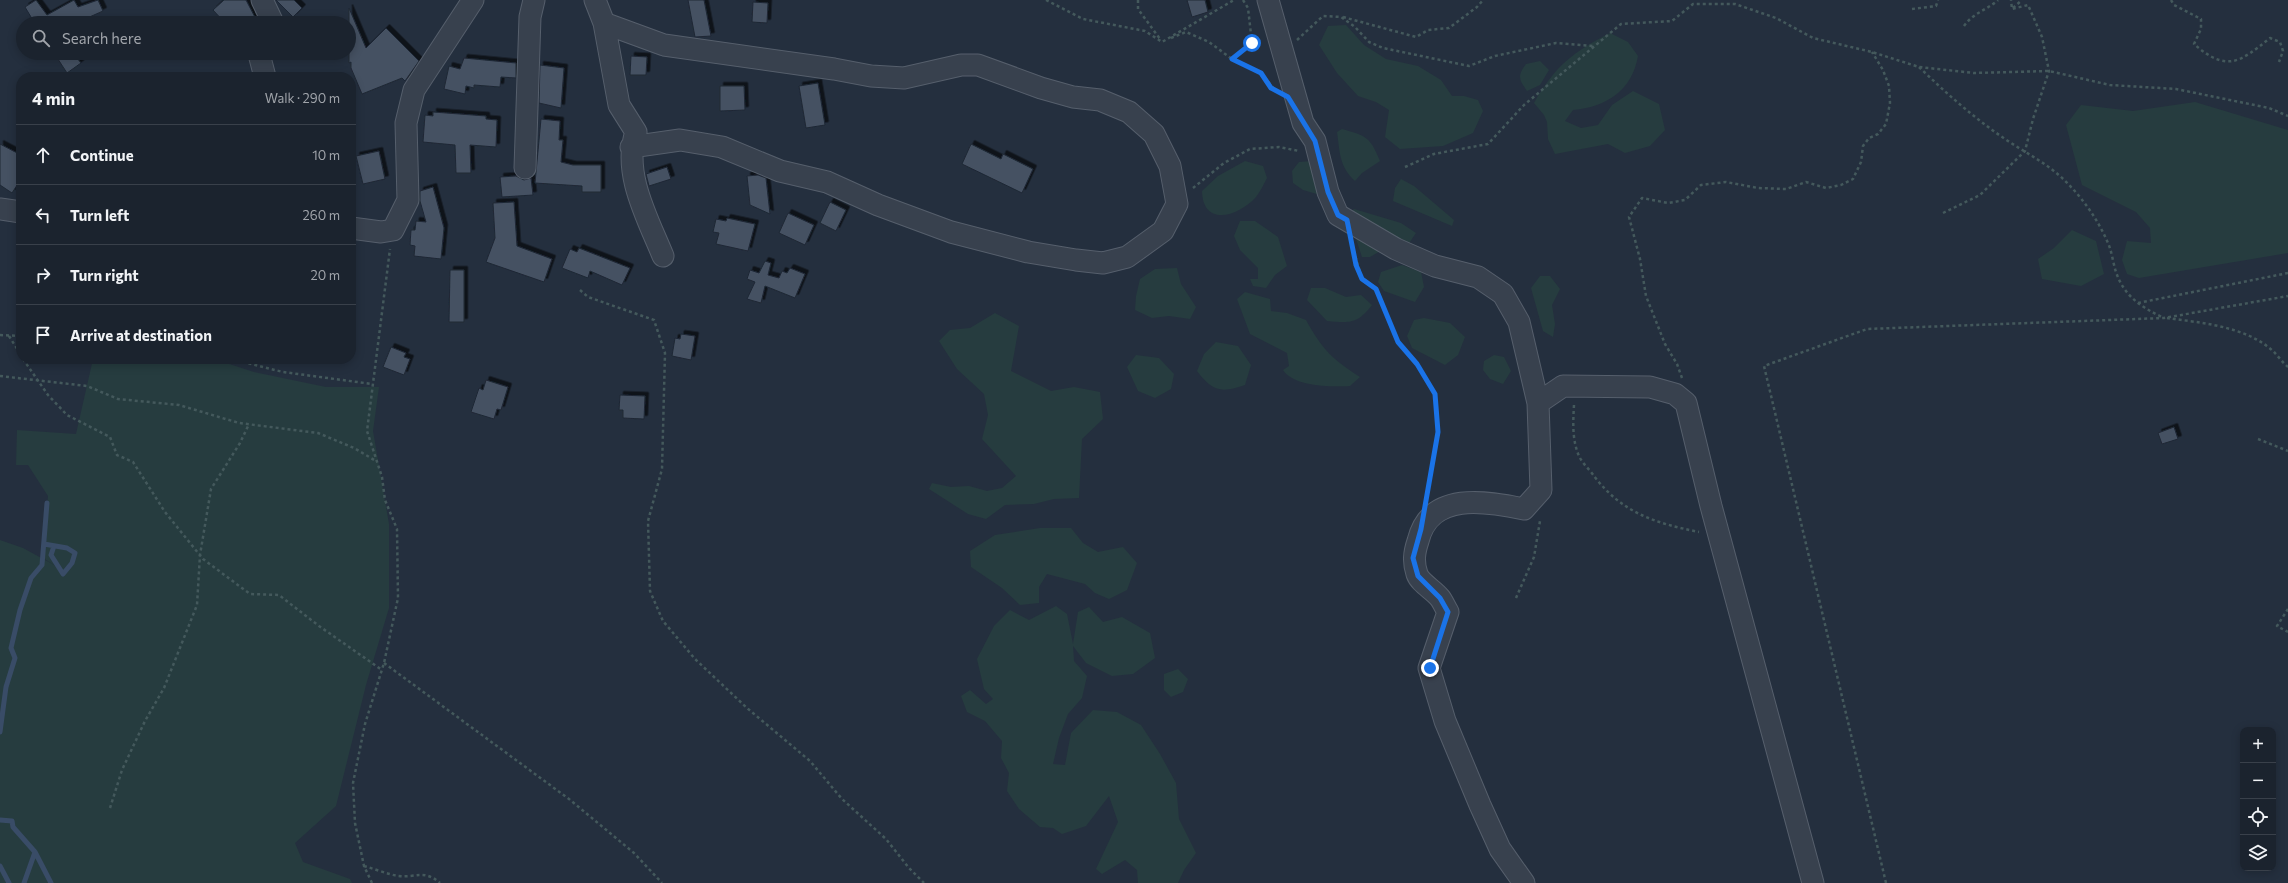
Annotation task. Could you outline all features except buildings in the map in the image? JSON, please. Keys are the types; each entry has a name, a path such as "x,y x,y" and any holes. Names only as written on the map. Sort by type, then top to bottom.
{"street":[{"path":"262,0 270,16"},
{"path":"356,229 381,232 393,230 408,200 406,123 414,90 473,0"},
{"path":"525,168 530,17 534,0"},
{"path":"595,0 604,23 619,105 636,132 631,147 638,194 663,256"},
{"path":"1268,0 1303,123 1315,141 1328,192 1338,215 1396,249 1435,266 1478,277 1503,294 1519,322 1538,403 1541,490 1524,509 1493,502 1461,502 1439,510 1421,529 1413,558 1418,576 1440,598 1448,612 1430,668 1445,721 1500,849 1524,883"},
{"path":"604,23 664,45 834,69 871,76 904,78 961,65 978,65 1048,90 1073,97 1100,100 1129,112 1154,134 1170,166 1177,204 1163,231 1127,257 1103,262 1076,260 1028,252 951,232 878,205 827,182 780,171 722,148 680,140 631,147"},
{"path":"261,60 264,72"},
{"path":"0,209 16,211"},
{"path":"1538,403 1563,386 1650,387 1678,396 1686,403 1719,538 1813,883"}],"path":[{"path":"1046,0 1083,19 1145,31 1162,42"},
{"path":"1138,0 1138,9 1162,42"},
{"path":"1162,42 1234,0"},
{"path":"1232,59 1252,43 1248,8 1243,0"},
{"path":"1282,53 1323,16 1341,17 1416,37 1428,30 1448,28 1477,7 1483,0"},
{"path":"1912,10 1936,6 1938,0"},
{"path":"1964,26 1971,16 1988,9 1998,0"},
{"path":"2011,0 2012,9"},
{"path":"2012,9 2022,0"},
{"path":"2171,0 2174,5 2201,19 2201,29 2194,44 2204,53 2223,62 2239,60 2270,38 2280,42 2283,51 2279,62"},
{"path":"1405,167 1434,154 1488,144 1524,105 1621,24 1672,21 1693,4 1735,4 1776,18 1813,38 1872,52 1918,67 1974,73 2049,72 2110,85 2176,89 2270,108 2288,116"},
{"path":"1944,213 1980,195 2025,151 2033,119 2049,72 2042,37 2028,5 2012,9"},
{"path":"1341,17 1355,27 1369,42 1383,48 1469,66 1495,56 1556,43 1593,46"},
{"path":"1162,42 1186,32 1209,42 1232,59 1261,73 1271,88 1277,91"},
{"path":"1678,396 1684,381 1677,364 1665,344 1646,296 1640,259 1629,217 1642,198 1668,203 1685,200 1702,185 1726,182 1758,188 1786,189 1806,182 1826,188 1841,185 1853,179 1861,162 1863,146 1869,138 1878,134 1886,124 1890,103 1888,86 1883,70 1872,52"},
{"path":"1918,67 1949,96 1976,118 2047,164 2069,185 2092,214 2108,243 2123,289 2137,303 2164,318 2213,325 2232,330 2272,350 2288,367"},
{"path":"1177,204 1200,181 1224,163 1250,149 1279,147 1305,153"},
{"path":"1347,220 1356,265 1362,279 1376,289 1398,342 1417,364 1435,394 1438,432 1426,499"},
{"path":"372,883 364,866 355,823 352,783 365,724 384,663 398,598 397,529 385,500 382,477 367,431 393,230"},
{"path":"2137,303 2288,273"},
{"path":"580,290 588,297 654,320 665,353 662,469 648,521 650,591 663,621 695,658 747,708 810,761 842,799 886,839 909,868 924,883"},
{"path":"1886,883 1764,366 1867,329 2164,318 2288,296"},
{"path":"0,335 16,336"},
{"path":"9,336 16,347"},
{"path":"27,364 48,395 67,415 110,437 117,455 133,462 164,512 200,555 250,594 279,595 319,626 382,670"},
{"path":"251,364 283,372 372,384"},
{"path":"0,376 37,379 87,386 118,399 179,405 248,424 318,433 354,448 377,461"},
{"path":"1574,386 1573,431 1580,457 1602,487 1621,505 1647,519 1719,538"},
{"path":"110,808 122,770 144,721 164,688 197,605 200,555 211,489 240,443 248,424"},
{"path":"2258,439 2288,451"},
{"path":"1516,598 1534,557 1540,520"},
{"path":"2288,609 2277,626 2288,632"},
{"path":"384,663 569,799 634,853 662,883"},
{"path":"364,866 399,876 418,874 433,877 440,883"}],"green space":[{"path":"1346,25 1364,45 1386,59 1418,66 1441,80 1452,96 1464,96 1478,100 1483,111 1473,133 1443,146 1400,149 1385,137 1389,110 1376,102 1358,96 1337,73 1319,45 1328,26"},
{"path":"1610,33 1628,42 1638,56 1630,79 1616,95 1596,105 1573,110 1565,121 1581,128 1598,125 1612,105 1633,91 1659,104 1665,130 1650,146 1625,153 1608,144 1555,154 1548,139 1547,122 1544,115 1534,103 1550,79 1566,61 1585,47"},
{"path":"1540,61 1549,70 1540,85 1527,91 1520,78 1521,72 1526,64"},
{"path":"2195,102 2288,130 2288,253 2139,278 2127,274 2122,260 2127,241 2151,243 2150,228 2136,212 2082,185 2066,125 2081,105 2133,111"},
{"path":"1342,129 1367,139 1380,161 1362,173 1355,181 1346,170 1341,159 1337,132"},
{"path":"1245,161 1263,166 1267,178 1256,197 1249,204 1232,213 1223,215 1215,214 1208,210 1204,203 1202,191 1218,176"},
{"path":"1312,161 1327,197 1303,190 1293,183 1292,171 1299,162"},
{"path":"1401,179 1414,186 1454,220 1452,226 1393,201 1395,188"},
{"path":"1354,209 1401,223 1416,233 1399,258 1389,246 1370,257 1362,257 1348,215"},
{"path":"1240,221 1255,221 1278,237 1287,266 1275,275 1266,288 1253,286 1250,279 1258,279 1258,268 1240,250 1234,236"},
{"path":"2072,230 2096,241 2104,274 2081,286 2042,279 2038,259 2054,248"},
{"path":"1402,265 1421,272 1424,287 1415,302 1384,291 1378,282 1381,272"},
{"path":"1177,268 1181,284 1196,307 1190,319 1169,316 1152,318 1135,310 1136,296 1140,279 1155,269"},
{"path":"1540,276 1550,276 1560,289 1552,305 1555,324 1553,337 1543,331 1531,288"},
{"path":"1311,288 1325,288 1346,297 1361,295 1372,305 1362,316 1353,321 1327,321 1307,300"},
{"path":"1245,292 1270,299 1271,311 1287,313 1306,320 1317,339 1328,353 1360,377 1350,386 1323,386 1304,383 1288,376 1283,370 1289,366 1287,353 1250,334 1237,299"},
{"path":"995,313 1019,326 1011,371 1051,391 1074,387 1100,392 1103,419 1082,439 1079,498 1054,499 1034,504 1005,505 986,519 968,514 929,489 932,483 951,487 969,486 987,491 1002,488 1016,476 982,439 988,415 984,394 957,369 939,341 950,330 970,328"},
{"path":"1424,318 1450,323 1465,337 1458,355 1445,365 1412,348 1407,336 1414,320"},
{"path":"1216,342 1238,346 1251,365 1245,385 1237,388 1223,390 1218,389 1208,383 1197,371 1204,354"},
{"path":"1136,355 1159,358 1174,374 1171,389 1155,398 1138,391 1127,367"},
{"path":"1494,355 1504,357 1511,371 1503,384 1490,379 1483,370 1484,361"},
{"path":"92,364 229,364 254,372 326,387 379,387 373,431 389,524 389,608 366,685 336,806 295,843 303,862 350,879 352,883 0,883 0,540 23,548 56,566 43,558 48,496 28,465 16,465 17,430 76,434"},
{"path":"1040,528 1071,528 1083,543 1098,552 1123,547 1137,563 1127,590 1109,599 1095,593 1085,584 1047,574 1039,587 1039,603 1020,605 1002,588 971,567 970,551 995,535"},
{"path":"1056,606 1067,614 1073,644 1078,612 1089,607 1103,622 1122,617 1150,633 1155,658 1133,674 1112,676 1086,663 1073,646 1074,661 1087,676 1082,698 1068,714 1059,738 1053,764 1065,765 1071,733 1093,710 1117,712 1141,725 1160,754 1176,783 1179,819 1196,853 1184,870 1178,883 1138,883 1137,870 1125,860 1102,874 1096,869 1118,822 1109,796 1086,826 1062,834 1053,828 1040,827 1019,809 1007,791 1009,773 1001,758 1002,741 985,721 967,712 961,696 970,690 986,704 993,699 984,689 977,659 994,626 1010,610 1029,620"},
{"path":"1178,669 1188,679 1183,692 1171,697 1164,690 1164,674"}],"waterway":[{"path":"0,732 6,687 15,658 11,648 20,610 31,578 42,565 47,503"},
{"path":"44,544 67,548 75,553 72,563 63,574 51,555 53,549"},
{"path":"0,820 12,821 13,827 35,852 24,883"},
{"path":"35,852 51,883"},
{"path":"0,866 9,883"}],"route":[{"path":"1252,43 1232,59 1261,73 1271,88 1288,97 1315,141 1328,192 1338,215 1347,220 1356,265 1362,279 1376,289 1398,342 1417,364 1435,394 1438,432 1421,529 1413,558 1418,576 1440,598 1448,612 1438,638 1430,668"}]}
